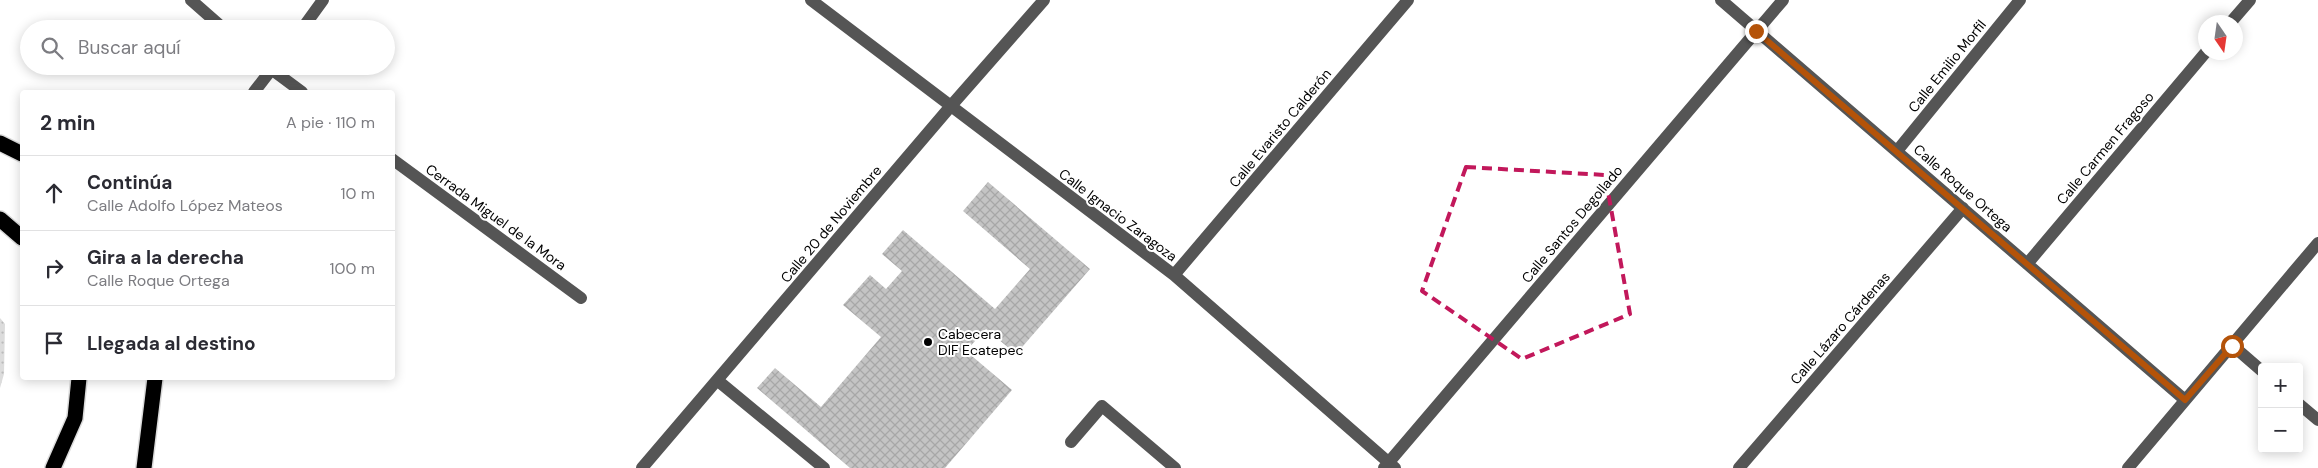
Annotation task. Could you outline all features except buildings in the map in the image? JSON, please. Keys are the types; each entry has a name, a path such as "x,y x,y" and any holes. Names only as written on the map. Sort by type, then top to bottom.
{"highway":[{"path":"0,143 20,153"},
{"path":"0,219 20,236"},
{"path":"53,468 75,418 79,380"},
{"path":"144,468 155,380"}],"street":[{"path":"191,0 214,20"},
{"path":"309,20 323,0"},
{"name":"Calle Ignacio Zaragoza","path":"811,0 1174,275 1389,466"},
{"name":"Calle 20 de Noviembre","path":"642,468 950,107 1044,0"},
{"name":"Calle Evaristo Calderón","path":"1174,275 1408,0"},
{"name":"Calle Roque Ortega","path":"1721,0 2185,400"},
{"name":"Calle Santos Degollado","path":"1389,466 1782,0"},
{"name":"Calle Emilio Morfil","path":"1897,151 2020,0"},
{"path":"2237,15 2250,0"},
{"name":"Calle Carmen Fragoso","path":"2027,264 2199,60"},
{"path":"255,90 266,75"},
{"path":"280,75 299,90"},
{"name":"Cerrada Miguel de la Mora","path":"395,161 581,298"},
{"name":"Calle Lázaro Cárdenas","path":"1739,468 1963,208"},
{"path":"2128,468 2318,244"},
{"path":"2232,346 2258,369"},
{"path":"718,380 824,468"},
{"path":"1071,442 1102,406 1175,468"},
{"path":"2303,407 2318,420"}],"highlighted area":[{"path":"1466,167 1605,175 1630,314 1522,359 1422,291"}],"shaded area":[{"path":"0,318 5,324 4,374 0,388"}],"place":[{"name":"Cabecera DIF Ecatepec","path":"928,342"}],"route":[{"path":"1756,31 2185,400 2232,346"}]}
